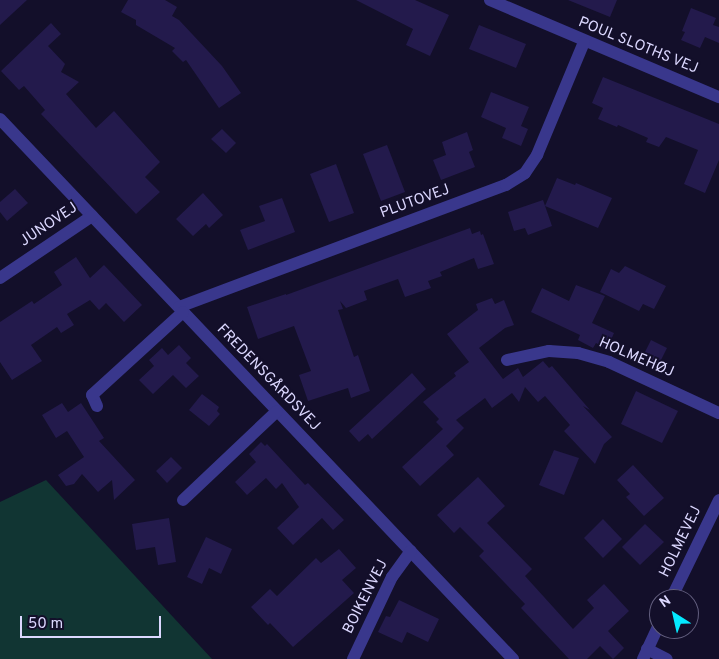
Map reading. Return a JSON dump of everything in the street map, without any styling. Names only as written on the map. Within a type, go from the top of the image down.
[{"type":"street","name":"POUL SLOTHS VEJ","points":[[490,0],[584,42],[719,97]]},
{"type":"street","name":"PLUTOVEJ","points":[[181,309],[506,185],[525,173],[537,156],[584,42]]},
{"type":"street","name":"FREDENSGÅRDSVEJ","points":[[0,119],[513,659]]},
{"type":"street","name":"JUNOVEJ","points":[[0,278],[92,216]]},
{"type":"street","points":[[96,406],[92,395],[181,309]]},
{"type":"street","name":"HOLMEHØJ","points":[[507,360],[549,351],[578,353],[609,362],[719,413]]},
{"type":"street","points":[[183,500],[277,410]]},
{"type":"street","name":"HOLMEVEJ","points":[[677,589],[719,500]]},
{"type":"street","name":"BOIKENVEJ","points":[[353,659],[392,577],[410,551]]},
{"type":"street","points":[[652,639],[645,654],[667,659]]},
{"type":"green space","points":[[46,480],[212,659],[0,659],[0,502]]},
{"type":"building","points":[[0,0],[27,0],[0,25]]},
{"type":"building","points":[[128,0],[165,0],[177,7],[172,16],[179,20],[222,66],[241,93],[219,108],[186,60],[183,62],[172,51],[175,48],[136,25],[136,20],[121,12]]},
{"type":"building","points":[[356,0],[415,0],[449,15],[430,56],[406,45],[413,29]]},
{"type":"building","points":[[568,0],[617,0],[610,17]]},
{"type":"building","points":[[691,8],[716,18],[713,25],[719,27],[719,43],[705,37],[700,48],[681,40],[685,32],[682,31]]},
{"type":"building","points":[[51,23],[61,34],[48,46],[65,64],[61,72],[79,82],[66,94],[96,128],[114,111],[160,162],[145,177],[160,192],[136,214],[41,114],[45,110],[24,86],[19,90],[1,71]]},
{"type":"building","points":[[479,25],[526,44],[516,68],[469,49]]},
{"type":"building","points":[[603,77],[719,124],[719,160],[705,193],[684,184],[698,150],[666,137],[659,147],[646,142],[648,138],[598,119],[603,108],[592,103]]},
{"type":"building","points":[[491,92],[529,107],[521,126],[528,129],[521,146],[502,138],[506,128],[481,117]]},
{"type":"building","points":[[222,129],[236,143],[226,153],[211,139]]},
{"type":"building","points":[[467,132],[473,150],[469,152],[475,167],[441,180],[433,160],[446,155],[442,142]]},
{"type":"building","points":[[387,145],[405,192],[381,201],[363,154]]},
{"type":"building","points":[[336,164],[354,213],[329,222],[310,174]]},
{"type":"building","points":[[557,178],[575,185],[576,183],[612,198],[598,228],[545,206]]},
{"type":"building","points":[[15,189],[28,203],[7,221],[0,212],[0,202]]},
{"type":"building","points":[[203,193],[223,215],[209,228],[206,224],[193,236],[176,219]]},
{"type":"building","points":[[282,198],[295,232],[248,250],[240,230],[265,221],[259,206]]},
{"type":"building","points":[[543,200],[552,226],[528,235],[525,228],[514,231],[508,212]]},
{"type":"building","points":[[470,228],[472,234],[480,231],[481,235],[483,234],[494,264],[478,269],[474,258],[440,272],[442,276],[428,281],[431,288],[405,297],[398,279],[364,291],[367,300],[346,308],[340,301],[343,309],[338,310],[354,357],[358,355],[370,391],[351,398],[348,388],[308,401],[299,375],[311,371],[294,326],[258,339],[247,307],[286,295]]},
{"type":"building","points":[[76,257],[90,278],[104,265],[142,305],[124,322],[106,303],[99,310],[90,300],[67,314],[74,325],[61,333],[57,327],[31,345],[42,361],[12,380],[0,362],[0,322],[32,301],[34,304],[62,285],[54,272]]},
{"type":"building","points":[[625,266],[666,286],[654,309],[643,304],[639,311],[600,292],[611,269],[619,273]]},
{"type":"building","points":[[576,285],[605,296],[592,323],[614,333],[607,349],[596,343],[593,348],[578,340],[580,335],[531,312],[542,288],[569,301]]},
{"type":"building","points":[[492,298],[495,304],[504,300],[514,325],[505,328],[479,348],[503,379],[518,368],[523,377],[543,361],[549,368],[552,366],[590,410],[583,406],[612,437],[604,444],[595,464],[564,431],[570,425],[545,396],[538,402],[525,387],[519,402],[512,393],[492,408],[485,398],[456,420],[464,428],[446,446],[454,455],[420,486],[402,467],[443,429],[436,422],[439,419],[423,402],[456,376],[454,373],[469,362],[447,334],[478,310],[476,304]]},
{"type":"building","points":[[651,340],[667,348],[659,364],[643,356]]},
{"type":"building","points":[[179,345],[191,358],[186,363],[199,376],[186,388],[173,375],[153,394],[139,380],[154,366],[149,360],[162,348],[168,355]]},
{"type":"building","points":[[412,373],[426,389],[372,439],[368,434],[359,442],[349,431]]},
{"type":"building","points":[[636,391],[678,411],[662,443],[621,424]]},
{"type":"building","points":[[202,394],[219,407],[217,411],[220,414],[209,426],[189,410]]},
{"type":"building","points":[[62,403],[68,412],[81,403],[104,438],[99,441],[135,480],[114,500],[112,480],[98,492],[82,474],[74,484],[66,486],[58,475],[84,457],[67,431],[56,438],[42,415]]},
{"type":"building","points":[[261,442],[265,446],[267,444],[305,485],[308,483],[344,520],[333,530],[322,518],[293,545],[277,528],[299,507],[282,483],[276,489],[266,478],[247,495],[235,482],[256,462],[249,454]]},
{"type":"building","points":[[554,450],[579,458],[564,495],[539,485]]},
{"type":"building","points":[[171,457],[182,468],[167,483],[156,471]]},
{"type":"building","points":[[633,465],[664,498],[644,516],[626,497],[630,494],[617,480]]},
{"type":"building","points":[[478,477],[505,506],[487,523],[532,569],[525,576],[573,629],[594,608],[587,600],[604,584],[629,611],[608,631],[624,648],[613,659],[600,646],[587,659],[569,659],[521,608],[525,604],[479,556],[484,551],[460,527],[454,533],[437,515]]},
{"type":"building","points":[[169,518],[176,562],[158,565],[155,547],[136,550],[132,524]]},
{"type":"building","points":[[603,519],[622,539],[603,558],[584,538]]},
{"type":"building","points":[[645,524],[664,542],[640,565],[622,547]]},
{"type":"building","points":[[206,537],[232,549],[221,574],[209,568],[202,584],[187,577]]},
{"type":"building","points":[[339,549],[356,568],[342,580],[354,593],[293,647],[270,623],[268,625],[251,607],[270,589],[277,596],[316,558],[321,563]]},
{"type":"building","points":[[399,600],[439,619],[428,642],[407,632],[402,643],[378,632],[386,616],[390,617]]}]
